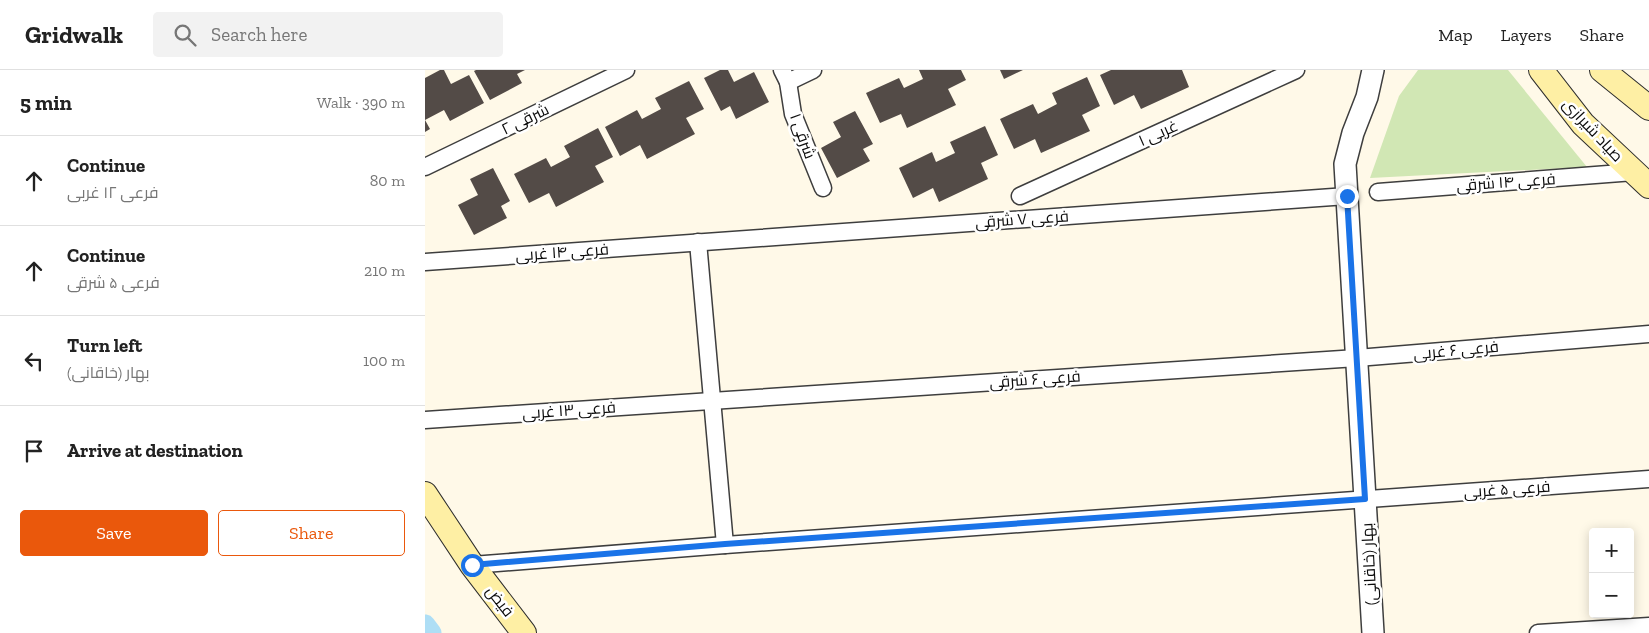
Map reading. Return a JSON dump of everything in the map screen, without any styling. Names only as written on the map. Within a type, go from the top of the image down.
[{"type":"main road","name":"صیاد شیرازی","points":[[1541,70],[1583,124],[1641,179]]},
{"type":"main road","points":[[1603,70],[1649,91]]},
{"type":"main road","points":[[1603,70],[1649,108]]},
{"type":"main road","name":"فیض","points":[[425,494],[472,565],[524,633]]},
{"type":"street","name":"۲ شرقی","points":[[425,167],[626,70]]},
{"type":"street","points":[[785,76],[813,70]]},
{"type":"street","name":"۱ غربی","points":[[1021,196],[1296,70]]},
{"type":"street","points":[[1536,70],[1556,89]]},
{"type":"street","name":"بهار (خاقانی)","points":[[1373,633],[1345,164],[1353,133],[1375,73]]},
{"type":"street","name":"۱ شرقی","points":[[785,76],[793,114],[823,188]]},
{"type":"street","name":"فرعی ۱۴ شرقی","points":[[1377,192],[1641,179]]},
{"type":"street","name":"فرعی ۷ شرقی","points":[[698,242],[1347,196]]},
{"type":"street","points":[[698,242],[725,544]]},
{"type":"street","name":"فرعی ۱۴ غربی","points":[[425,262],[698,242]]},
{"type":"street","name":"فرعی ۶ غربی","points":[[1357,358],[1649,334]]},
{"type":"street","name":"فرعی ۶ شرقی","points":[[713,400],[1357,358]]},
{"type":"street","name":"فرعی ۱۳ غربی","points":[[425,420],[713,400]]},
{"type":"street","name":"فرعی ۵ غربی","points":[[472,565],[725,544],[1649,479]]},
{"type":"street","points":[[1539,633],[1649,626]]},
{"type":"green space","points":[[1418,70],[1508,70],[1587,167],[1370,178],[1399,96]]},
{"type":"building","points":[[440,70],[444,70],[451,84],[469,75],[484,103],[450,121],[444,110],[425,120],[425,78]]},
{"type":"building","points":[[525,70],[517,74],[522,83],[490,100],[474,71]]},
{"type":"building","points":[[720,70],[728,70],[734,82],[754,72],[769,102],[736,119],[730,106],[721,111],[704,78]]},
{"type":"building","points":[[919,70],[961,70],[966,80],[948,89],[956,105],[907,128],[901,114],[880,123],[866,93],[899,78],[904,88],[923,79]]},
{"type":"building","points":[[1000,70],[1023,70],[1004,79]]},
{"type":"building","points":[[1111,70],[1182,70],[1189,87],[1141,109],[1134,95],[1114,105],[1100,75]]},
{"type":"building","points":[[1087,77],[1100,106],[1082,115],[1090,131],[1041,153],[1035,139],[1014,149],[1000,119],[1033,104],[1038,114],[1057,104],[1052,93]]},
{"type":"building","points":[[689,81],[704,109],[686,118],[695,134],[647,159],[640,145],[620,156],[605,127],[637,110],[642,119],[661,109],[655,98]]},
{"type":"building","points":[[855,111],[873,144],[863,149],[870,161],[837,178],[821,148],[841,137],[833,122]]},
{"type":"building","points":[[425,120],[430,129],[425,132]]},
{"type":"building","points":[[985,126],[998,155],[981,163],[988,179],[939,202],[933,188],[913,198],[899,168],[932,152],[936,162],[955,153],[950,142]]},
{"type":"building","points":[[598,128],[613,157],[595,166],[604,182],[556,207],[549,193],[529,203],[514,174],[546,158],[551,167],[570,157],[564,146]]},
{"type":"building","points":[[493,168],[510,201],[501,206],[507,218],[474,235],[458,205],[478,195],[470,179]]},
{"type":"waterway","points":[[425,625],[431,633]]},
{"type":"route","points":[[472,565],[725,544],[1365,499],[1347,196]]}]
